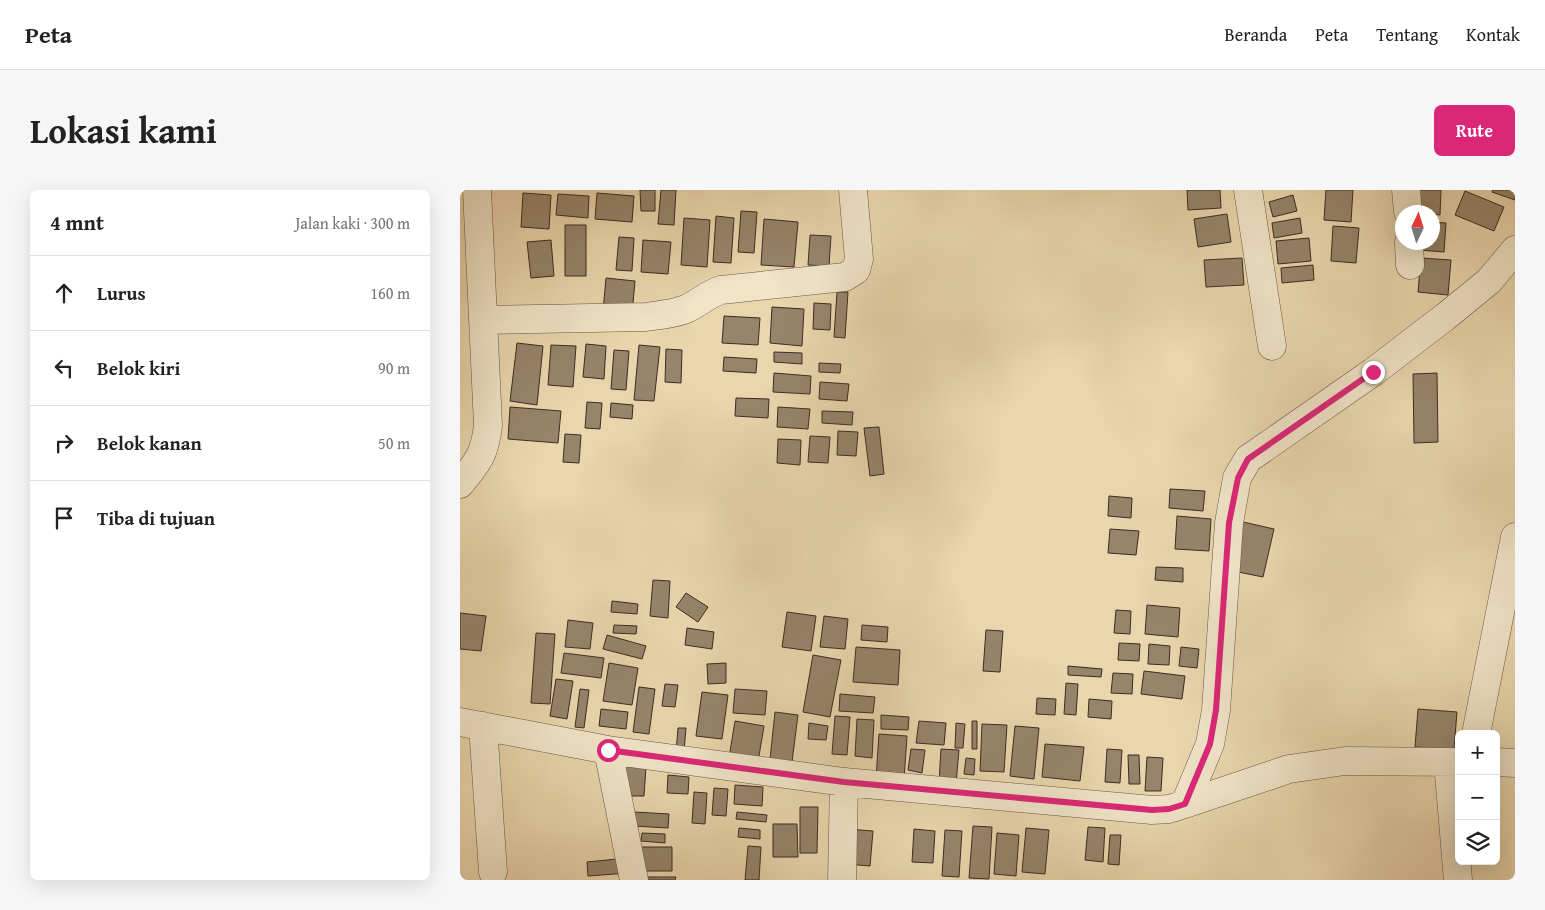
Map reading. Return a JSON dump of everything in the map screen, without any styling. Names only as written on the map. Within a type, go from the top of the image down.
[{"type":"street","points":[[460,484],[476,464],[486,442],[488,425],[484,320],[471,292],[477,190]]},
{"type":"street","points":[[484,320],[661,315],[685,309],[713,292],[721,290],[845,277],[856,270],[859,259],[853,190]]},
{"type":"street","points":[[1248,190],[1272,346]]},
{"type":"street","points":[[1406,190],[1407,205]]},
{"type":"street","points":[[1185,804],[1210,744],[1216,710],[1229,523],[1238,478],[1248,459],[1373,372],[1453,311],[1489,282],[1515,250]]},
{"type":"street","points":[[1477,730],[1515,537]]},
{"type":"street","points":[[493,872],[471,724],[608,750],[844,782],[1152,810],[1169,809],[1289,769],[1345,761],[1453,762],[1458,880]]},
{"type":"street","points":[[608,750],[634,880]]},
{"type":"street","points":[[1500,762],[1515,762]]},
{"type":"street","points":[[842,880],[844,782]]},
{"type":"building","points":[[640,190],[655,190],[655,211],[641,211]]},
{"type":"building","points":[[661,190],[676,190],[674,225],[658,224]]},
{"type":"building","points":[[1187,190],[1220,190],[1221,208],[1188,210]]},
{"type":"building","points":[[1326,190],[1353,190],[1351,222],[1324,220]]},
{"type":"building","points":[[1413,190],[1441,190],[1440,215],[1440,205],[1412,205]]},
{"type":"building","points":[[1493,190],[1515,190],[1515,200],[1492,192]]},
{"type":"building","points":[[1465,191],[1504,207],[1494,231],[1455,215]]},
{"type":"building","points":[[523,193],[551,195],[549,229],[521,227]]},
{"type":"building","points":[[597,193],[634,196],[632,222],[595,219]]},
{"type":"building","points":[[558,194],[589,196],[588,218],[556,215]]},
{"type":"building","points":[[1293,195],[1297,211],[1273,217],[1269,202]]},
{"type":"building","points":[[741,211],[757,212],[754,253],[738,252]]},
{"type":"building","points":[[1227,214],[1231,242],[1198,247],[1194,219]]},
{"type":"building","points":[[716,216],[734,218],[731,263],[713,262]]},
{"type":"building","points":[[684,218],[710,220],[707,267],[681,265]]},
{"type":"building","points":[[1300,218],[1302,233],[1274,238],[1272,223]]},
{"type":"building","points":[[764,219],[798,222],[794,267],[761,265]]},
{"type":"building","points":[[1440,223],[1446,223],[1444,252],[1419,250],[1440,250]]},
{"type":"building","points":[[565,225],[586,225],[586,276],[565,276]]},
{"type":"building","points":[[1333,226],[1359,228],[1356,263],[1331,261]]},
{"type":"building","points":[[810,235],[831,236],[829,266],[808,265]]},
{"type":"building","points":[[619,237],[634,238],[632,271],[616,270]]},
{"type":"building","points":[[1309,238],[1311,261],[1278,264],[1276,241]]},
{"type":"building","points":[[551,240],[554,276],[531,278],[527,242]]},
{"type":"building","points":[[643,240],[671,242],[668,274],[641,272]]},
{"type":"building","points":[[1242,258],[1244,285],[1206,287],[1204,260]]},
{"type":"building","points":[[1421,258],[1451,260],[1448,295],[1418,292]]},
{"type":"building","points":[[1313,265],[1314,280],[1282,283],[1281,268]]},
{"type":"building","points":[[606,278],[635,281],[632,314],[603,311]]},
{"type":"building","points":[[837,292],[848,292],[845,338],[834,337]]},
{"type":"building","points":[[814,303],[831,304],[830,330],[813,329]]},
{"type":"building","points":[[772,307],[804,309],[802,346],[770,343]]},
{"type":"building","points":[[724,316],[760,318],[758,345],[722,343]]},
{"type":"building","points":[[517,343],[543,346],[537,405],[510,401]]},
{"type":"building","points":[[586,344],[606,346],[604,379],[583,377]]},
{"type":"building","points":[[551,345],[576,346],[573,387],[548,385]]},
{"type":"building","points":[[639,345],[660,347],[654,401],[634,400]]},
{"type":"building","points":[[666,349],[682,350],[681,383],[665,382]]},
{"type":"building","points":[[614,350],[629,351],[626,390],[611,389]]},
{"type":"building","points":[[774,352],[802,353],[802,364],[774,362]]},
{"type":"building","points":[[724,357],[757,359],[756,373],[723,371]]},
{"type":"building","points":[[819,363],[841,364],[840,373],[819,372]]},
{"type":"building","points":[[774,373],[811,376],[810,394],[773,392]]},
{"type":"building","points":[[1437,373],[1438,442],[1414,443],[1413,374]]},
{"type":"building","points":[[820,382],[849,384],[847,401],[819,399]]},
{"type":"building","points":[[736,398],[769,399],[768,418],[735,416]]},
{"type":"building","points":[[587,402],[602,403],[600,429],[585,428]]},
{"type":"building","points":[[611,403],[633,405],[632,419],[610,417]]},
{"type":"building","points":[[510,407],[561,411],[558,443],[508,439]]},
{"type":"building","points":[[778,407],[810,409],[808,429],[777,427]]},
{"type":"building","points":[[822,411],[853,412],[852,425],[822,423]]},
{"type":"building","points":[[879,427],[884,474],[870,476],[864,428]]},
{"type":"building","points":[[838,431],[858,432],[856,456],[837,455]]},
{"type":"building","points":[[565,434],[581,435],[579,463],[563,462]]},
{"type":"building","points":[[810,436],[830,437],[828,463],[808,462]]},
{"type":"building","points":[[778,439],[801,440],[800,465],[777,463]]},
{"type":"building","points":[[1170,489],[1205,491],[1203,511],[1169,508]]},
{"type":"building","points":[[1109,496],[1132,498],[1131,518],[1108,516]]},
{"type":"building","points":[[1177,516],[1211,519],[1209,551],[1175,549]]},
{"type":"building","points":[[1239,521],[1274,529],[1263,577],[1228,570]]},
{"type":"building","points":[[1110,529],[1139,531],[1136,555],[1108,553]]},
{"type":"building","points":[[1156,567],[1183,568],[1183,582],[1155,580]]},
{"type":"building","points":[[653,580],[670,581],[668,618],[650,616]]},
{"type":"building","points":[[686,593],[708,607],[698,622],[676,607]]},
{"type":"building","points":[[612,601],[638,604],[637,614],[611,612]]},
{"type":"building","points":[[1147,605],[1180,608],[1178,637],[1145,634]]},
{"type":"building","points":[[1116,610],[1131,611],[1130,634],[1114,633]]},
{"type":"building","points":[[787,612],[816,616],[811,651],[782,647]]},
{"type":"building","points":[[460,613],[486,616],[481,651],[460,649]]},
{"type":"building","points":[[824,616],[848,619],[845,649],[820,647]]},
{"type":"building","points":[[568,620],[593,623],[590,649],[565,647]]},
{"type":"building","points":[[614,625],[637,626],[636,634],[613,633]]},
{"type":"building","points":[[862,625],[888,627],[887,642],[861,640]]},
{"type":"building","points":[[687,628],[714,632],[712,649],[685,645]]},
{"type":"building","points":[[986,630],[1003,631],[1000,672],[983,671]]},
{"type":"building","points":[[536,633],[555,634],[550,704],[531,703]]},
{"type":"building","points":[[607,635],[646,646],[642,659],[603,649]]},
{"type":"building","points":[[1119,643],[1140,644],[1139,661],[1118,660]]},
{"type":"building","points":[[1149,644],[1170,646],[1169,665],[1148,664]]},
{"type":"building","points":[[856,647],[900,650],[898,685],[853,682]]},
{"type":"building","points":[[1181,647],[1199,649],[1197,668],[1179,666]]},
{"type":"building","points":[[564,653],[604,658],[601,678],[561,673]]},
{"type":"building","points":[[813,655],[841,660],[830,717],[803,712]]},
{"type":"building","points":[[609,663],[638,668],[632,705],[603,701]]},
{"type":"building","points":[[726,663],[726,683],[708,684],[707,664]]},
{"type":"building","points":[[1068,666],[1102,669],[1101,677],[1068,675]]},
{"type":"building","points":[[1144,671],[1185,676],[1182,699],[1141,694]]},
{"type":"building","points":[[1113,673],[1133,674],[1132,694],[1111,693]]},
{"type":"building","points":[[556,679],[573,681],[567,719],[550,716]]},
{"type":"building","points":[[1066,683],[1078,684],[1076,715],[1064,714]]},
{"type":"building","points":[[665,684],[678,685],[675,707],[662,706]]},
{"type":"building","points":[[639,687],[655,689],[649,734],[633,732]]},
{"type":"building","points":[[580,689],[589,690],[584,728],[575,727]]},
{"type":"building","points":[[735,689],[767,691],[765,715],[733,713]]},
{"type":"building","points":[[702,692],[728,695],[722,739],[696,736]]},
{"type":"building","points":[[840,694],[875,697],[873,713],[839,711]]},
{"type":"building","points":[[1037,698],[1056,699],[1055,715],[1036,714]]},
{"type":"building","points":[[1089,699],[1112,701],[1111,719],[1088,717]]},
{"type":"building","points":[[601,709],[628,712],[626,729],[599,726]]},
{"type":"building","points":[[1418,709],[1457,712],[1454,749],[1415,747]]},
{"type":"building","points":[[775,712],[798,715],[792,762],[770,759]]},
{"type":"building","points":[[881,715],[909,717],[908,730],[881,729]]},
{"type":"building","points":[[835,716],[850,717],[847,755],[832,754]]},
{"type":"building","points":[[857,719],[874,720],[872,758],[855,756]]},
{"type":"building","points":[[735,721],[764,726],[757,768],[728,764]]},
{"type":"building","points":[[919,721],[946,723],[944,745],[916,743]]},
{"type":"building","points":[[972,721],[977,721],[977,749],[972,749]]},
{"type":"building","points":[[809,723],[828,726],[826,740],[808,739]]},
{"type":"building","points":[[956,723],[965,724],[963,748],[955,748]]},
{"type":"building","points":[[982,724],[1007,725],[1004,772],[980,771]]},
{"type":"building","points":[[1015,726],[1039,728],[1034,779],[1010,776]]},
{"type":"building","points":[[678,728],[686,728],[684,752],[676,752]]},
{"type":"building","points":[[879,734],[907,736],[904,780],[876,778]]},
{"type":"building","points":[[1045,744],[1084,747],[1080,781],[1042,777]]},
{"type":"building","points":[[911,749],[925,750],[922,773],[908,770]]},
{"type":"building","points":[[941,749],[959,750],[956,784],[939,782]]},
{"type":"building","points":[[1107,749],[1122,750],[1120,783],[1105,782]]},
{"type":"building","points":[[1128,755],[1139,755],[1140,784],[1129,784]]},
{"type":"building","points":[[1147,757],[1163,758],[1161,791],[1145,791]]},
{"type":"building","points":[[966,758],[975,759],[974,775],[964,774]]},
{"type":"building","points":[[621,766],[646,767],[644,796],[619,796]]},
{"type":"building","points":[[668,775],[689,777],[688,794],[667,793]]},
{"type":"building","points":[[735,785],[763,787],[762,806],[734,804]]},
{"type":"building","points":[[714,788],[728,789],[726,816],[712,815]]},
{"type":"building","points":[[694,792],[707,793],[705,824],[692,823]]},
{"type":"building","points":[[800,807],[818,807],[817,853],[800,853]]},
{"type":"building","points":[[634,812],[669,814],[668,828],[633,826]]},
{"type":"building","points":[[737,812],[767,815],[766,822],[736,819]]},
{"type":"building","points":[[773,824],[797,824],[798,857],[773,857]]},
{"type":"building","points":[[973,826],[992,827],[989,879],[969,878]]},
{"type":"building","points":[[1088,827],[1105,828],[1103,862],[1085,860]]},
{"type":"building","points":[[739,828],[760,830],[760,839],[738,837]]},
{"type":"building","points":[[1026,828],[1049,830],[1045,874],[1022,872]]},
{"type":"building","points":[[848,829],[873,831],[870,866],[846,864]]},
{"type":"building","points":[[914,829],[935,831],[933,863],[912,862]]},
{"type":"building","points":[[945,830],[962,831],[959,877],[942,876]]},
{"type":"building","points":[[642,833],[665,834],[665,843],[641,841]]},
{"type":"building","points":[[997,833],[1019,835],[1016,876],[994,874]]},
{"type":"building","points":[[1110,835],[1121,835],[1119,865],[1108,864]]},
{"type":"building","points":[[748,846],[761,847],[759,880],[745,880]]},
{"type":"building","points":[[638,847],[672,847],[672,871],[638,871]]},
{"type":"building","points":[[627,858],[629,873],[588,876],[587,862]]},
{"type":"building","points":[[642,877],[676,877],[675,880],[642,880]]},
{"type":"route","points":[[608,750],[844,782],[1152,810],[1169,809],[1185,804],[1210,744],[1216,710],[1229,523],[1238,478],[1248,459],[1373,372]]}]
